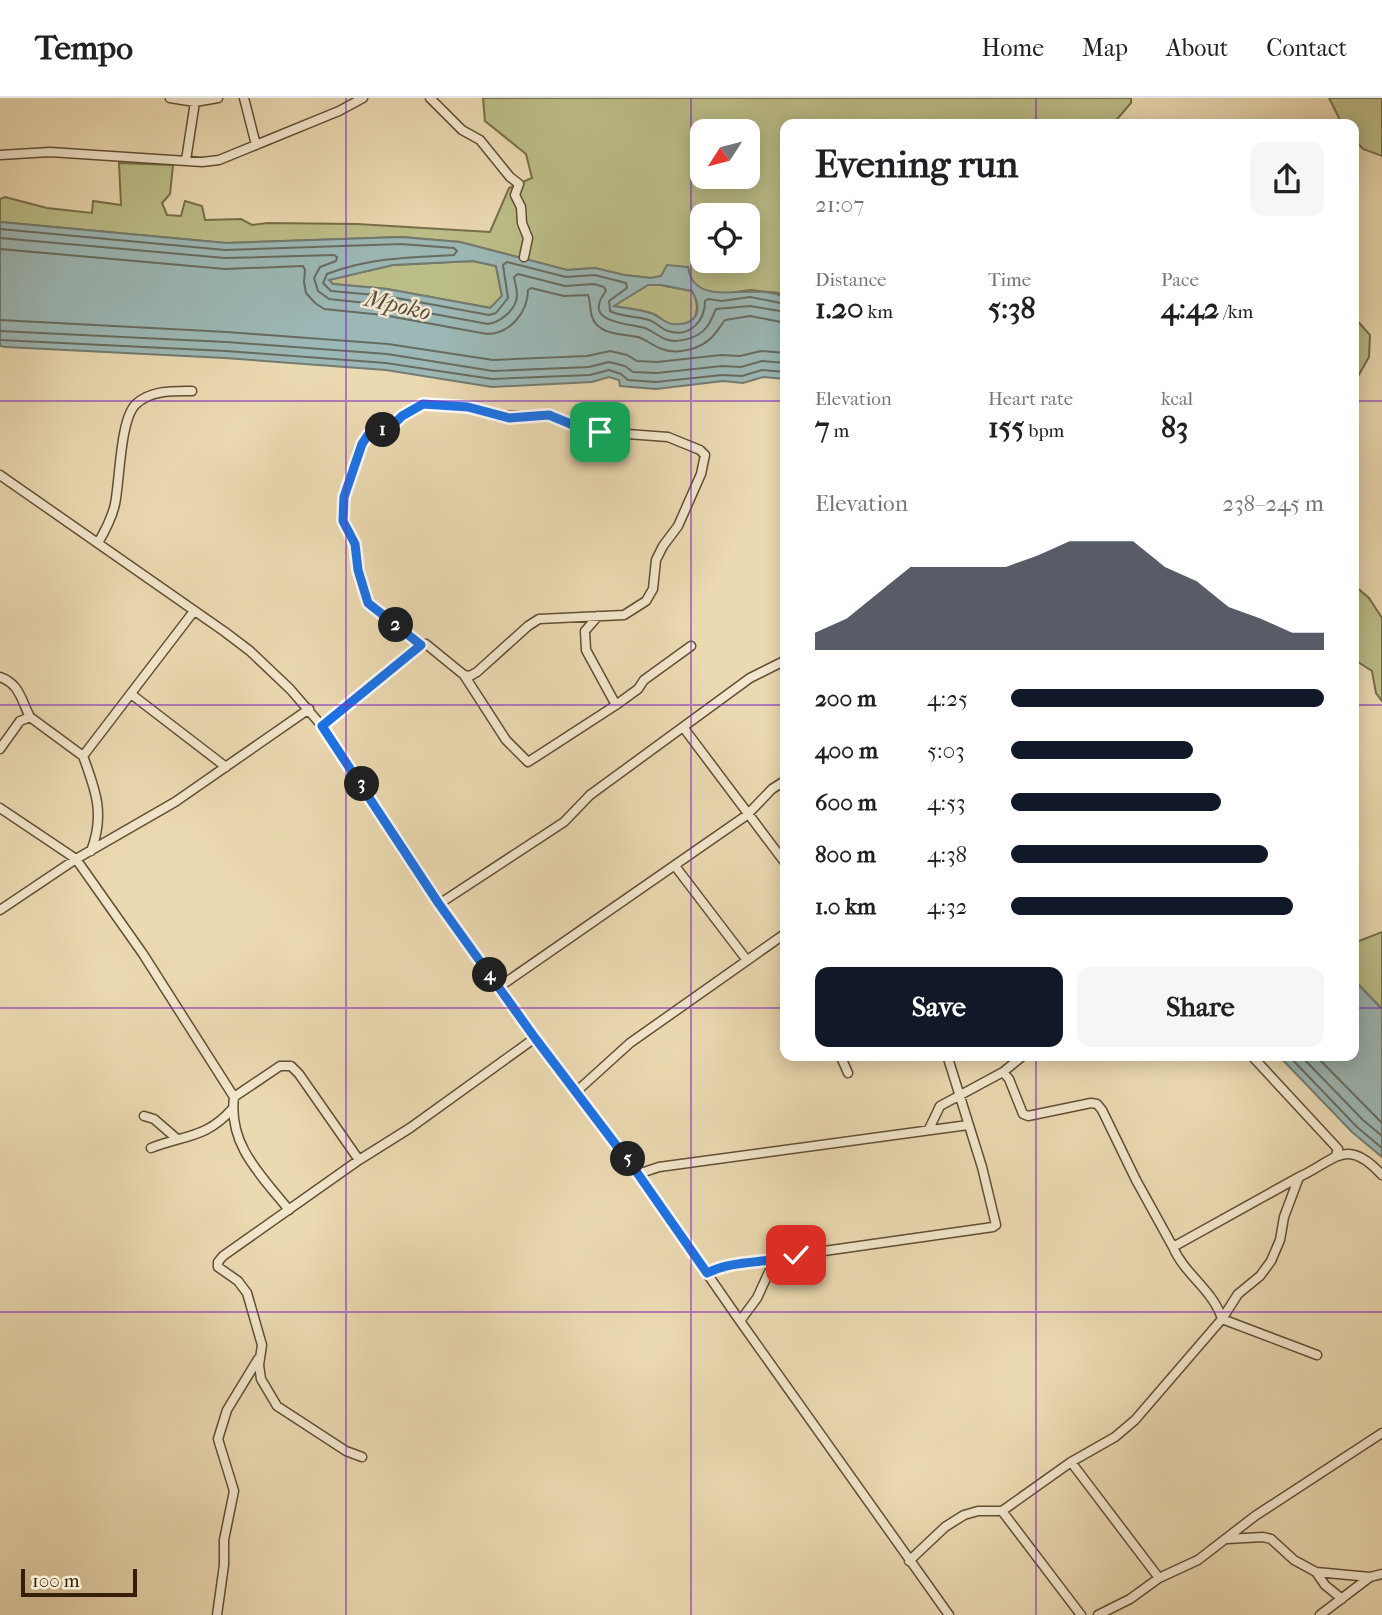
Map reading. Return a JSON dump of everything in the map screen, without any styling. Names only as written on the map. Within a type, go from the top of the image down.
[{"type":"street","points":[[170,98],[195,102],[218,98]]},
{"type":"street","points":[[238,98],[244,98],[256,145]]},
{"type":"street","points":[[0,155],[50,152],[202,162],[219,160],[339,111],[363,98]]},
{"type":"street","points":[[430,98],[461,130],[480,140],[519,184],[515,195],[522,207],[522,223],[528,238],[524,257]]},
{"type":"street","points":[[186,160],[195,102]]},
{"type":"street","points":[[98,543],[115,507],[123,432],[134,405],[144,398],[167,391],[192,391]]},
{"type":"street","points":[[421,645],[368,603],[358,570],[355,544],[343,521],[341,512],[344,497],[362,444],[368,435],[393,425],[402,416],[423,404],[468,407],[509,418],[549,415],[578,427],[600,432],[668,437],[705,454],[701,474],[678,526],[656,560],[653,589],[646,601],[624,615],[538,619],[477,672],[470,676],[464,675]]},
{"type":"street","points":[[0,475],[250,651],[309,709],[439,904],[535,1038],[638,1174],[949,1615]]},
{"type":"street","points":[[83,756],[194,611]]},
{"type":"street","points":[[598,616],[584,631],[586,650],[616,705]]},
{"type":"street","points":[[322,726],[421,645],[426,644],[464,675],[506,740],[528,762],[616,705],[638,689],[644,680],[691,646]]},
{"type":"street","points":[[439,904],[564,822],[590,795],[750,678],[780,664]]},
{"type":"street","points":[[0,677],[20,692],[30,716],[83,756],[98,802],[98,832],[90,852]]},
{"type":"street","points":[[131,694],[226,767]]},
{"type":"street","points":[[0,910],[76,859],[176,802],[309,709]]},
{"type":"street","points":[[0,749],[20,721],[30,716]]},
{"type":"street","points":[[683,727],[780,856]]},
{"type":"street","points":[[499,987],[747,815],[780,784]]},
{"type":"street","points":[[0,808],[76,859],[146,958],[234,1097],[232,1109],[240,1146],[289,1210]]},
{"type":"street","points":[[675,866],[746,959]]},
{"type":"street","points":[[577,1091],[630,1043],[780,937]]},
{"type":"street","points":[[362,1457],[346,1451],[277,1406],[261,1379],[259,1365],[262,1351],[247,1293],[238,1281],[218,1267],[218,1262],[535,1038]]},
{"type":"street","points":[[843,1061],[848,1073]]},
{"type":"street","points":[[707,1273],[730,1265],[993,1227],[997,1221],[949,1061]]},
{"type":"street","points":[[929,1129],[940,1106],[1003,1072],[1017,1061]]},
{"type":"street","points":[[1257,1061],[1338,1149],[1336,1155]]},
{"type":"street","points":[[234,1097],[280,1066],[292,1066],[359,1160]]},
{"type":"street","points":[[1003,1072],[1009,1079],[1023,1114],[1028,1116],[1097,1104],[1173,1247],[1188,1271],[1219,1308],[1222,1318]]},
{"type":"street","points":[[151,1148],[176,1138],[198,1135],[222,1121],[232,1109]]},
{"type":"street","points":[[144,1116],[153,1119],[176,1138]]},
{"type":"street","points":[[638,1174],[659,1167],[968,1125]]},
{"type":"street","points":[[1173,1247],[1314,1170],[1336,1155],[1350,1153],[1370,1163],[1382,1175]]},
{"type":"street","points":[[909,1561],[945,1527],[964,1515],[978,1511],[1002,1511],[1071,1462],[1115,1437],[1135,1420],[1222,1318],[1238,1294],[1260,1276],[1271,1261],[1299,1177]]},
{"type":"street","points":[[740,1321],[779,1260]]},
{"type":"street","points":[[1222,1318],[1317,1355]]},
{"type":"street","points":[[217,1615],[224,1565],[225,1529],[234,1492],[218,1439],[227,1410],[262,1351]]},
{"type":"street","points":[[1098,1615],[1130,1599],[1159,1578],[1198,1560],[1246,1523],[1382,1433]]},
{"type":"street","points":[[1071,1462],[1159,1578]]},
{"type":"street","points":[[1002,1511],[1081,1615]]},
{"type":"street","points":[[1227,1539],[1271,1539],[1294,1560],[1317,1572],[1370,1577],[1382,1574]]},
{"type":"street","points":[[1317,1572],[1325,1585],[1342,1599]]},
{"type":"street","points":[[1320,1615],[1370,1577]]},
{"type":"green space","points":[[483,98],[1131,98],[1131,103],[1117,119],[780,119],[780,294],[750,290],[722,294],[703,290],[692,282],[661,276],[651,278],[624,275],[595,268],[567,270],[460,242],[401,237],[226,243],[0,222],[0,199],[5,197],[47,208],[92,213],[93,201],[121,205],[119,163],[173,165],[170,194],[162,203],[167,215],[181,216],[185,201],[202,206],[205,220],[241,219],[252,225],[357,224],[490,232],[509,188],[532,178],[526,154],[485,121]]},
{"type":"green space","points":[[1329,98],[1382,98],[1382,156],[1363,149],[1359,144],[1359,119],[1340,119]]},
{"type":"green space","points":[[473,261],[496,266],[502,296],[491,308],[387,289],[333,284],[328,280],[393,265]]},
{"type":"green space","points":[[648,285],[692,291],[697,306],[694,318],[685,325],[678,325],[668,323],[646,311],[613,306]]},
{"type":"green space","points":[[1359,323],[1370,335],[1369,357],[1359,374]]},
{"type":"green space","points":[[1359,589],[1369,598],[1382,618],[1382,701],[1376,693],[1372,671],[1359,663]]},
{"type":"green space","points":[[1382,932],[1382,1009],[1359,985],[1359,941]]},
{"type":"water","name":"Mpoko","points":[[0,222],[226,243],[401,237],[460,242],[567,270],[595,268],[651,278],[661,276],[667,265],[688,267],[694,282],[712,292],[762,292],[780,296],[780,378],[763,377],[743,383],[723,381],[656,389],[620,386],[619,380],[609,377],[592,382],[492,387],[386,370],[225,358],[0,346]],"holes":[[[473,261],[496,266],[502,296],[490,308],[387,289],[333,284],[329,280],[393,265]],[[648,285],[692,291],[697,304],[693,319],[673,324],[648,312],[614,306]]]},
{"type":"water","points":[[1359,985],[1382,1009],[1382,1157],[1352,1132],[1284,1061],[1359,1061]]},
{"type":"route","points":[[600,432],[578,427],[549,415],[509,418],[468,407],[423,404],[402,416],[393,425],[368,435],[362,444],[344,497],[341,512],[343,521],[355,544],[358,570],[368,603],[421,645],[322,726],[439,904],[535,1038],[638,1174],[707,1273],[718,1267],[779,1260],[796,1255]]}]
